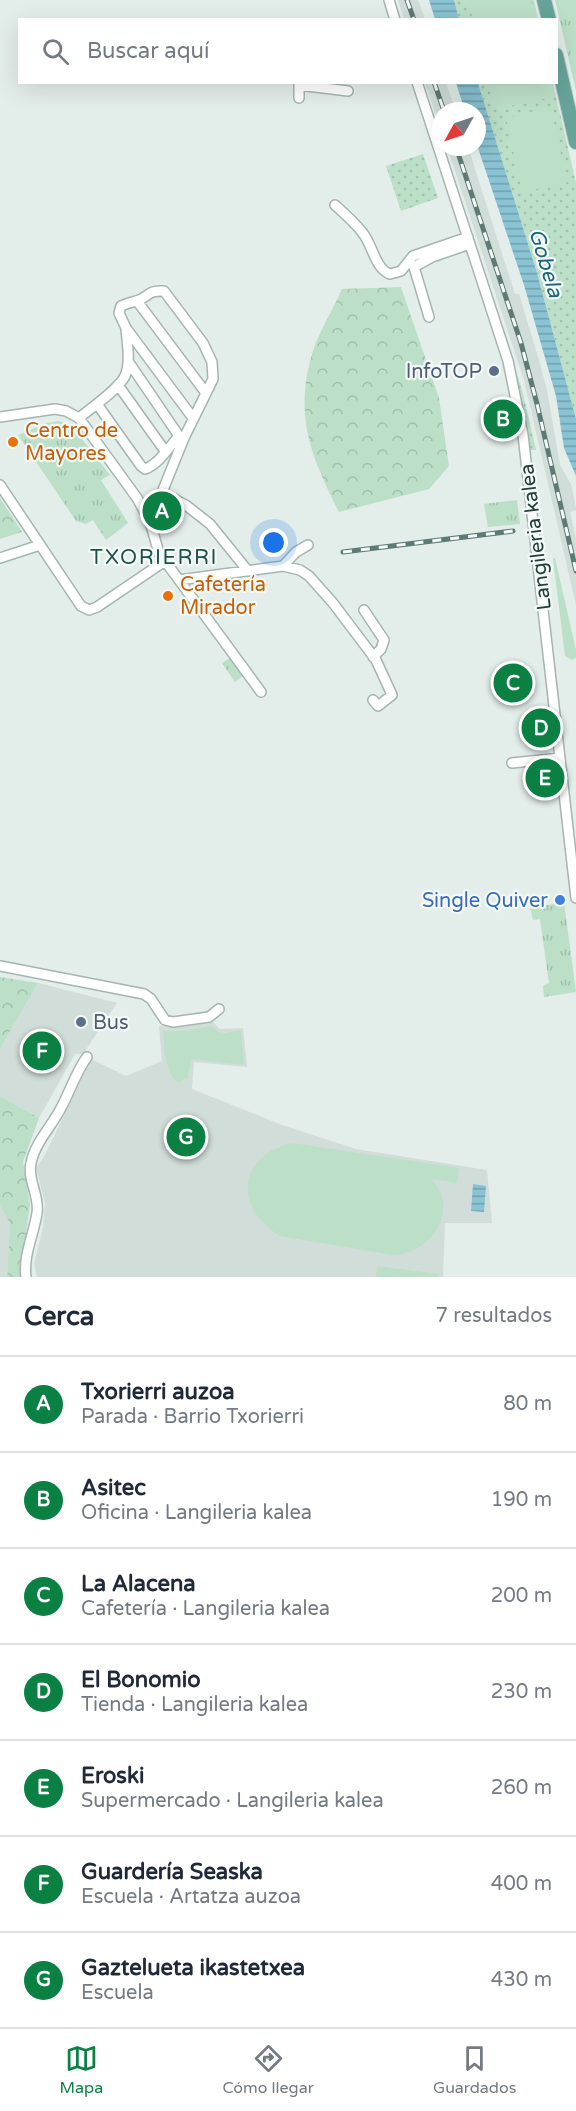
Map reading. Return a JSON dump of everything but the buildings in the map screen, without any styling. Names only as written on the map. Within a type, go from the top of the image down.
[{"type":"main road","points":[[544,0],[548,18]]},
{"type":"main road","points":[[558,64],[576,142]]},
{"type":"street","points":[[389,0],[394,18]]},
{"type":"street","name":"Langileria kalea","points":[[418,84],[508,361],[523,435],[576,898]]},
{"type":"street","points":[[299,98],[300,85],[348,91]]},
{"type":"street","points":[[335,206],[362,232],[372,246],[378,266],[390,274],[401,270],[413,256],[469,240]]},
{"type":"street","points":[[429,317],[414,267],[469,240]]},
{"type":"street","points":[[150,522],[163,493],[182,437],[193,418],[213,379],[212,362],[203,343],[164,291],[153,290],[137,301],[121,306],[119,312],[126,328],[193,418]]},
{"type":"street","points":[[137,301],[206,393]]},
{"type":"street","points":[[79,418],[97,404],[124,376],[128,361],[126,328]]},
{"type":"street","points":[[128,361],[182,437]]},
{"type":"street","points":[[118,384],[165,451]]},
{"type":"street","points":[[97,404],[145,469],[150,468],[182,437]]},
{"type":"street","points":[[0,417],[55,409],[66,411],[79,418],[137,498],[150,522],[159,553],[261,692]]},
{"type":"street","points":[[0,486],[81,606],[89,610],[97,608],[165,561]]},
{"type":"street","points":[[163,493],[187,506],[210,524],[248,571]]},
{"type":"street","points":[[0,558],[40,545]]},
{"type":"street","points":[[283,566],[296,552],[308,545]]},
{"type":"street","points":[[179,580],[283,566],[300,570],[309,576],[333,603],[373,657],[392,695],[378,706],[373,700]]},
{"type":"street","points":[[364,610],[384,640],[381,649],[373,657]]},
{"type":"street","points":[[512,763],[560,758]]},
{"type":"street","points":[[0,966],[144,994],[151,999],[165,1020],[172,1023],[209,1017],[219,1009]]},
{"type":"street","points":[[26,1277],[28,1249],[38,1209],[31,1177],[31,1162],[37,1146],[62,1108],[80,1066],[87,1057]]},
{"type":"shaded area","points":[[398,0],[418,0],[425,18],[404,18]]},
{"type":"shaded area","points":[[425,84],[446,84],[453,102],[432,104]]},
{"type":"shaded area","points":[[450,156],[471,156],[515,294],[519,294],[539,360],[547,390],[560,465],[571,484],[576,508],[570,512],[576,539],[576,605],[524,380]]},
{"type":"shaded area","points":[[38,983],[117,1003],[83,1054],[75,1054],[39,1118],[0,1096],[0,1049]]},
{"type":"shaded area","points":[[212,1021],[220,1029],[243,1028],[247,1067],[194,1062],[192,1089],[282,1125],[356,1149],[487,1170],[492,1223],[445,1223],[443,1277],[37,1277],[34,1264],[43,1227],[45,1203],[36,1168],[45,1155],[91,1059],[126,1076],[162,1061],[159,1026],[183,1027]]},
{"type":"shaded area","points":[[0,1206],[10,1223],[7,1277],[0,1277]]},
{"type":"green space","points":[[454,0],[534,0],[538,18],[459,18]]},
{"type":"green space","points":[[468,0],[531,0],[536,18],[473,18]]},
{"type":"green space","points":[[555,0],[576,0],[576,91]]},
{"type":"green space","points":[[478,84],[553,84],[576,183],[576,419],[537,273],[486,109],[486,102],[484,102]]},
{"type":"green space","points":[[488,84],[550,84],[554,97],[494,109]]},
{"type":"green space","points":[[551,107],[567,183],[522,192],[506,118]]},
{"type":"green space","points":[[423,154],[438,198],[401,211],[386,166]]},
{"type":"green space","points":[[401,287],[439,398],[449,466],[429,489],[339,512],[321,475],[309,439],[305,403],[310,361],[320,333],[342,289]]},
{"type":"green space","points":[[512,358],[522,390],[536,450],[529,450]]},
{"type":"green space","points":[[59,421],[71,425],[110,475],[101,480],[128,523],[106,540],[93,520],[86,524],[76,521],[18,435],[47,423]]},
{"type":"green space","points":[[0,498],[22,532],[0,539]]},
{"type":"green space","points":[[517,500],[520,524],[488,527],[484,504]]},
{"type":"green space","points":[[553,558],[555,558],[576,650],[576,658],[572,660],[565,656]]},
{"type":"green space","points":[[231,657],[244,675],[235,682],[222,663]]},
{"type":"green space","points":[[564,903],[576,992],[544,997],[543,986],[549,983],[540,919],[533,920],[530,907]]},
{"type":"green space","points":[[0,977],[38,983],[0,1049]]},
{"type":"green space","points":[[211,1026],[221,1034],[241,1030],[244,1065],[191,1059],[188,1077],[178,1083],[170,1072],[163,1031],[187,1031]]},
{"type":"green space","points":[[0,1096],[39,1118],[23,1162],[30,1204],[20,1264],[21,1277],[7,1277],[10,1223],[0,1206]]},
{"type":"green space","points":[[292,1143],[459,1168],[457,1183],[432,1179],[440,1191],[443,1203],[439,1225],[425,1243],[404,1254],[392,1255],[280,1236],[254,1211],[249,1197],[248,1184],[252,1170],[261,1159],[274,1149]]},
{"type":"green space","points":[[377,1266],[438,1274],[438,1277],[376,1277]]},
{"type":"water","points":[[429,0],[454,0],[459,18],[435,18]]},
{"type":"water","points":[[456,84],[478,84],[484,102],[462,102]]},
{"type":"water","points":[[486,109],[537,273],[576,419],[576,476],[564,448],[556,396],[524,285],[481,156],[486,156]]},
{"type":"water","points":[[473,1184],[486,1186],[484,1212],[471,1211]]},
{"type":"railway","points":[[407,0],[413,18]]},
{"type":"railway","points":[[435,84],[441,102]]},
{"type":"railway","points":[[459,156],[521,343],[576,571]]},
{"type":"railway","points":[[343,552],[513,531]]},
{"type":"place","name":"InfoTOP","points":[[494,371]]},
{"type":"place","name":"Asitec","points":[[503,419]]},
{"type":"place","name":"Centro de Mayores","points":[[13,442]]},
{"type":"place","name":"Txorierri auzoa","points":[[162,511]]},
{"type":"place","name":"Cafetería Mirador","points":[[168,596]]},
{"type":"place","name":"La Alacena","points":[[513,683]]},
{"type":"place","name":"El Bonomio","points":[[541,728]]},
{"type":"place","name":"Eroski","points":[[545,778]]},
{"type":"place","name":"Single Quiver","points":[[560,900]]},
{"type":"place","name":"Bus","points":[[81,1022]]},
{"type":"place","name":"Guardería Seaska","points":[[42,1051]]},
{"type":"place","name":"Gaztelueta ikastetxea","points":[[186,1137]]},
{"type":"district","name":"TXORIERRI","points":[[154,557]]},
{"type":"water label","name":"Gobela","points":[[546,263]]}]
